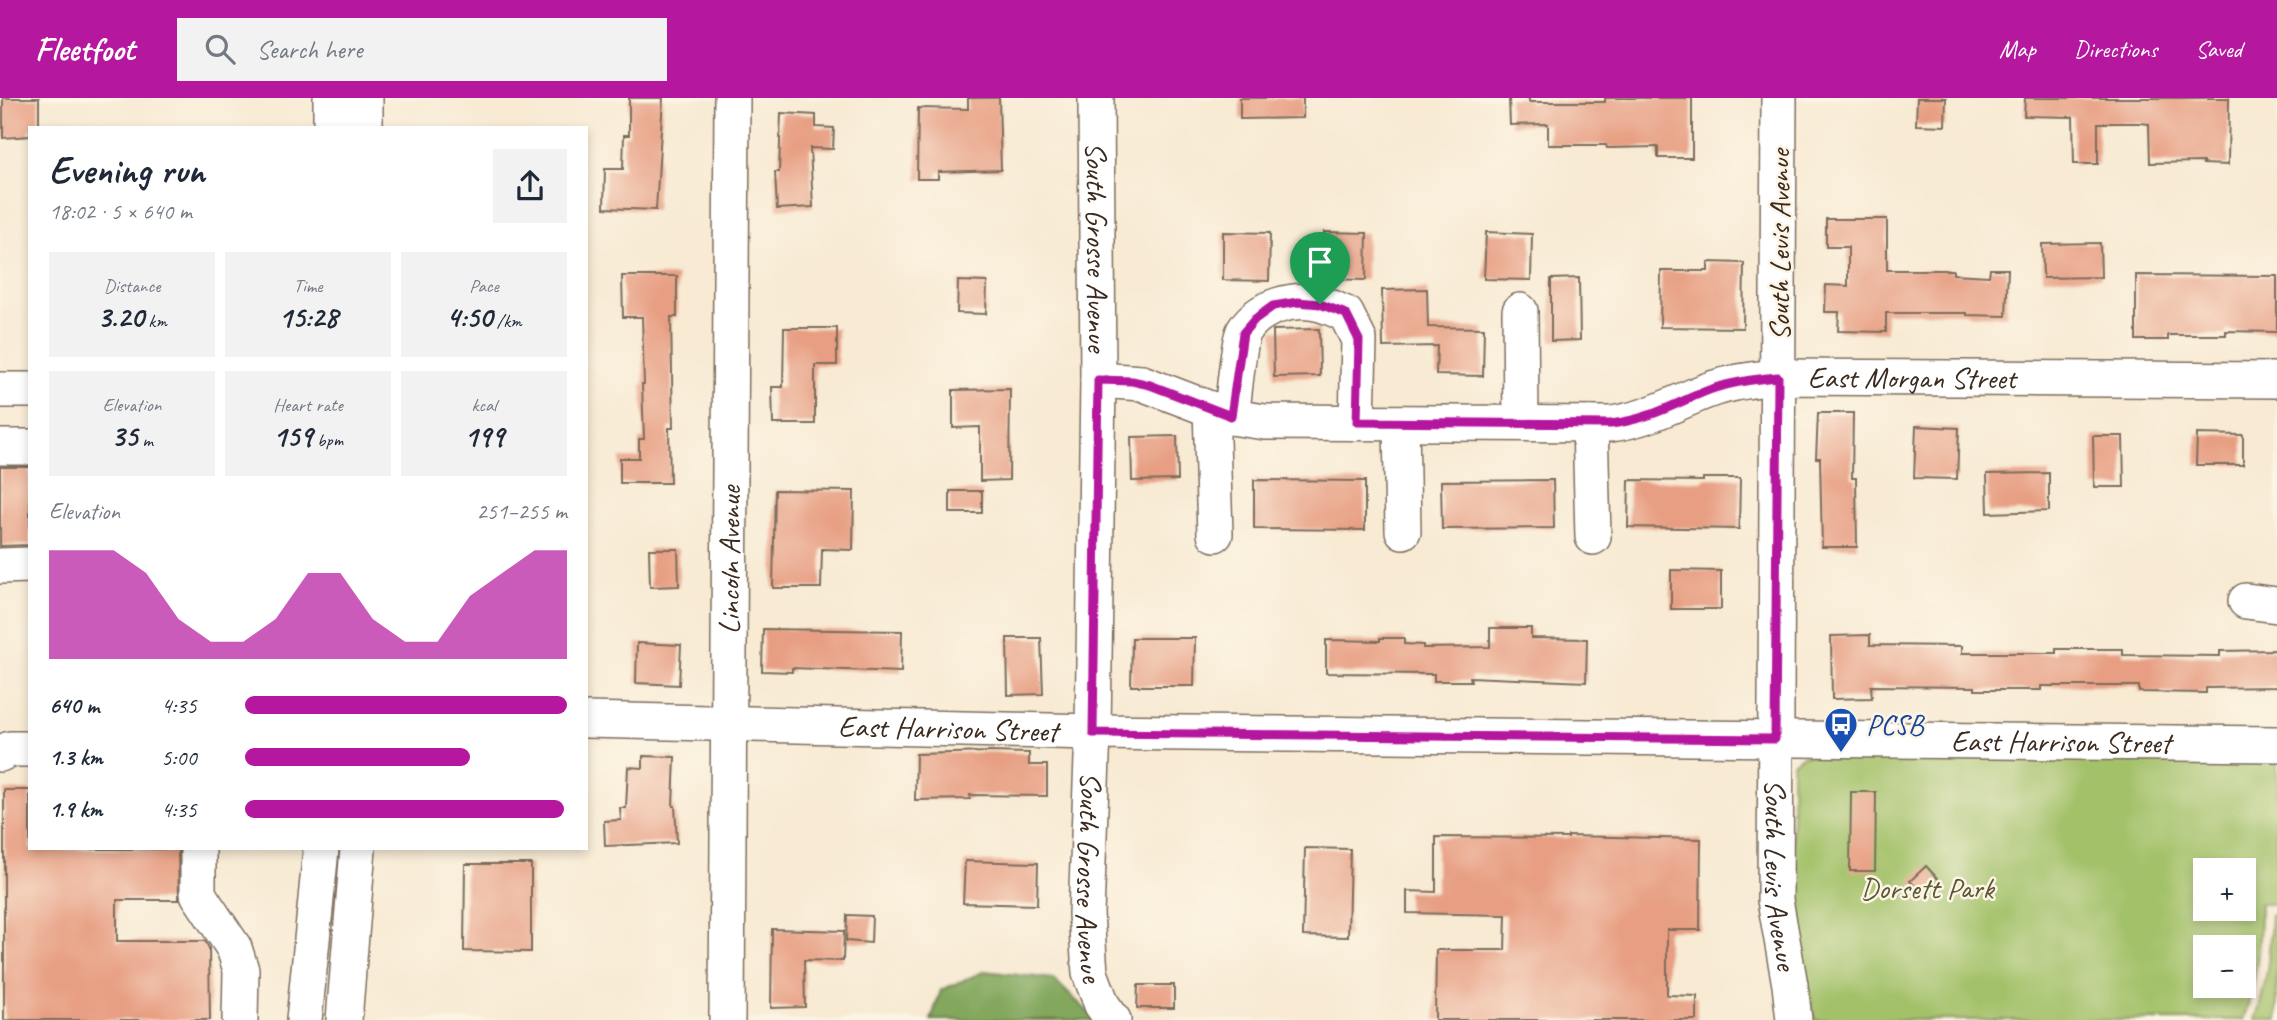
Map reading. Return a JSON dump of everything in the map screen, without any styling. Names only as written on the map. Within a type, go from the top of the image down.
[{"type":"street","points":[[331,98],[331,126]]},
{"type":"street","points":[[365,98],[365,126]]},
{"type":"street","name":"Lincoln Avenue","points":[[727,1020],[732,98]]},
{"type":"street","name":"South Grosse Avenue","points":[[1096,98],[1098,380],[1093,733],[1086,914],[1090,973],[1102,1005],[1113,1020]]},
{"type":"street","name":"South Levis Avenue","points":[[1779,98],[1775,900],[1794,1020]]},
{"type":"street","points":[[1215,534],[1221,413],[1243,333],[1255,319],[1273,306],[1298,302],[1320,304],[1346,314],[1359,340],[1357,422]]},
{"type":"street","points":[[1520,311],[1521,423]]},
{"type":"street","name":"East Morgan Street","points":[[1098,380],[1142,383],[1221,413],[1265,422],[1590,424],[1611,424],[1639,419],[1729,383],[1778,377],[2277,380]]},
{"type":"street","points":[[0,390],[28,390]]},
{"type":"street","points":[[1401,423],[1403,531]]},
{"type":"street","points":[[1590,424],[1593,537]]},
{"type":"street","points":[[0,447],[28,447]]},
{"type":"street","points":[[0,566],[28,565]]},
{"type":"street","name":"East Harrison Street","points":[[588,720],[1093,733],[2277,744]]},
{"type":"street","points":[[0,754],[10,749],[28,749]]},
{"type":"street","points":[[198,850],[198,894],[234,948],[241,971],[240,1020]]},
{"type":"street","points":[[304,1020],[321,850]]},
{"type":"street","points":[[344,1020],[358,850]]},
{"type":"green space","name":"Dorsett Park","points":[[1803,755],[2277,760],[2277,904],[2260,904],[2256,969],[2256,935],[2193,935],[2193,998],[2250,998],[2243,1020],[1815,1020],[1793,902],[1793,763]]},
{"type":"green space","points":[[2271,915],[2277,915],[2277,1020],[2255,1020],[2267,969]]},
{"type":"green space","points":[[985,971],[1053,979],[1097,1020],[931,1020],[941,990]]},
{"type":"building","points":[[3,98],[39,98],[39,126],[28,126],[28,136],[3,138]]},
{"type":"building","points":[[629,98],[663,98],[656,210],[604,208],[605,169],[623,169],[624,135],[629,135]]},
{"type":"building","points":[[968,98],[999,98],[1001,170],[938,172],[938,179],[917,179],[918,108],[968,109]]},
{"type":"building","points":[[1240,98],[1303,98],[1303,118],[1240,119]]},
{"type":"building","points":[[1509,98],[1529,98],[1529,102],[1605,102],[1605,98],[1692,98],[1692,158],[1658,158],[1658,147],[1548,145],[1548,124],[1510,125]]},
{"type":"building","points":[[1917,98],[1946,98],[1945,126],[1916,125]]},
{"type":"building","points":[[2025,98],[2229,98],[2228,165],[2203,162],[2150,163],[2149,124],[2140,123],[2098,123],[2098,164],[2074,164],[2073,117],[2024,116]]},
{"type":"building","points":[[781,113],[816,115],[816,127],[834,128],[833,149],[810,148],[813,207],[777,209],[775,172],[779,172]]},
{"type":"building","points":[[1826,219],[1887,219],[1887,270],[1953,270],[1953,274],[1989,276],[1990,269],[2008,269],[2006,316],[1886,313],[1886,332],[1838,331],[1839,312],[1825,312],[1826,285],[1848,286],[1848,247],[1826,247]]},
{"type":"building","points":[[1223,232],[1270,233],[1269,281],[1223,280]]},
{"type":"building","points":[[1324,232],[1367,233],[1366,280],[1323,279]]},
{"type":"building","points":[[1486,232],[1532,234],[1531,280],[1484,279]]},
{"type":"building","points":[[2100,243],[2101,277],[2043,278],[2042,244]]},
{"type":"building","points":[[1708,262],[1744,263],[1743,328],[1660,327],[1661,271],[1708,271]]},
{"type":"building","points":[[2136,275],[2277,276],[2277,332],[2226,331],[2226,335],[2168,335],[2168,340],[2136,340]]},
{"type":"building","points":[[622,276],[677,276],[677,317],[671,317],[673,428],[669,428],[670,483],[620,483],[620,458],[639,458],[639,439],[644,439],[642,317],[623,317]]},
{"type":"building","points":[[1579,278],[1580,340],[1551,341],[1551,279]]},
{"type":"building","points":[[958,281],[987,282],[986,314],[957,313]]},
{"type":"building","points":[[1427,289],[1428,327],[1484,328],[1483,376],[1436,375],[1437,346],[1383,347],[1382,290]]},
{"type":"building","points":[[784,328],[837,328],[837,365],[815,365],[815,424],[773,424],[772,387],[783,387]]},
{"type":"building","points":[[1319,329],[1320,376],[1274,377],[1273,330]]},
{"type":"building","points":[[1010,389],[1009,480],[980,481],[980,427],[953,428],[953,390]]},
{"type":"building","points":[[1818,413],[1853,413],[1852,478],[1856,478],[1857,547],[1822,547],[1820,458],[1816,458]]},
{"type":"building","points":[[1916,426],[1959,428],[1957,479],[1914,478]]},
{"type":"building","points":[[2197,434],[2243,435],[2243,465],[2196,465]]},
{"type":"building","points":[[1177,436],[1178,480],[1132,481],[1131,437]]},
{"type":"building","points":[[2093,436],[2123,436],[2124,487],[2094,487]]},
{"type":"building","points":[[0,467],[28,467],[28,545],[0,546]]},
{"type":"building","points":[[2049,473],[2049,511],[1988,513],[1987,474]]},
{"type":"building","points":[[1703,478],[1740,478],[1739,529],[1628,527],[1629,480],[1703,481]]},
{"type":"building","points":[[1254,480],[1365,481],[1365,530],[1254,529]]},
{"type":"building","points":[[1553,480],[1554,528],[1442,529],[1441,481]]},
{"type":"building","points":[[775,490],[854,491],[853,550],[822,549],[821,588],[773,588]]},
{"type":"building","points":[[950,491],[982,491],[982,513],[950,513]]},
{"type":"building","points":[[649,549],[678,549],[679,586],[650,587]]},
{"type":"building","points":[[1671,570],[1721,571],[1721,609],[1671,609]]},
{"type":"building","points":[[1490,628],[1531,628],[1531,638],[1587,639],[1586,682],[1470,677],[1471,681],[1434,681],[1434,674],[1326,673],[1326,640],[1380,641],[1380,638],[1404,638],[1404,644],[1423,645],[1423,648],[1490,647]]},
{"type":"building","points":[[763,629],[902,631],[901,672],[792,668],[792,672],[762,671]]},
{"type":"building","points":[[1870,635],[1870,645],[1962,646],[1962,653],[2056,653],[2056,649],[2123,649],[2123,655],[2220,656],[2220,651],[2276,650],[2277,687],[2206,688],[2206,693],[2139,692],[2139,686],[2041,686],[2041,690],[1975,690],[1975,687],[1871,686],[1872,698],[1832,699],[1831,636]]},
{"type":"building","points":[[1007,638],[1041,638],[1043,694],[1008,695]]},
{"type":"building","points":[[1132,638],[1195,638],[1194,686],[1131,686]]},
{"type":"building","points":[[637,643],[681,645],[679,685],[636,683]]},
{"type":"building","points":[[1029,753],[1029,765],[1047,765],[1047,796],[970,795],[970,799],[915,800],[916,754]]},
{"type":"building","points":[[643,756],[675,757],[673,806],[677,843],[605,846],[604,821],[621,820],[620,808],[626,808],[628,767],[643,768]]},
{"type":"building","points":[[4,790],[28,790],[28,850],[178,850],[179,900],[117,900],[117,941],[205,941],[209,948],[210,1020],[4,1020]]},
{"type":"building","points":[[1851,792],[1876,792],[1875,871],[1850,871]]},
{"type":"building","points":[[1436,837],[1701,839],[1700,930],[1667,930],[1667,995],[1697,996],[1697,1020],[1435,1020],[1436,950],[1505,950],[1506,915],[1407,913],[1407,891],[1436,892]]},
{"type":"building","points":[[1305,848],[1350,849],[1348,937],[1303,936]]},
{"type":"building","points":[[965,861],[1038,863],[1037,905],[963,903]]},
{"type":"building","points":[[465,864],[531,864],[531,952],[464,951]]},
{"type":"building","points":[[1926,866],[1939,880],[1923,895],[1910,881]]},
{"type":"building","points":[[847,915],[872,916],[871,943],[846,941]]},
{"type":"building","points":[[772,929],[844,931],[843,961],[804,960],[805,1007],[771,1008]]},
{"type":"building","points":[[1138,985],[1174,985],[1174,1008],[1137,1008]]},
{"type":"place","name":"PCSB","points":[[1841,754]]},
{"type":"route","points":[[1298,302],[1320,304],[1346,314],[1359,340],[1357,422],[1611,424],[1656,414],[1729,383],[1778,377],[1775,739],[1093,733],[1098,380],[1132,381],[1150,385],[1231,416],[1243,333],[1255,319],[1273,306],[1298,302]]}]
